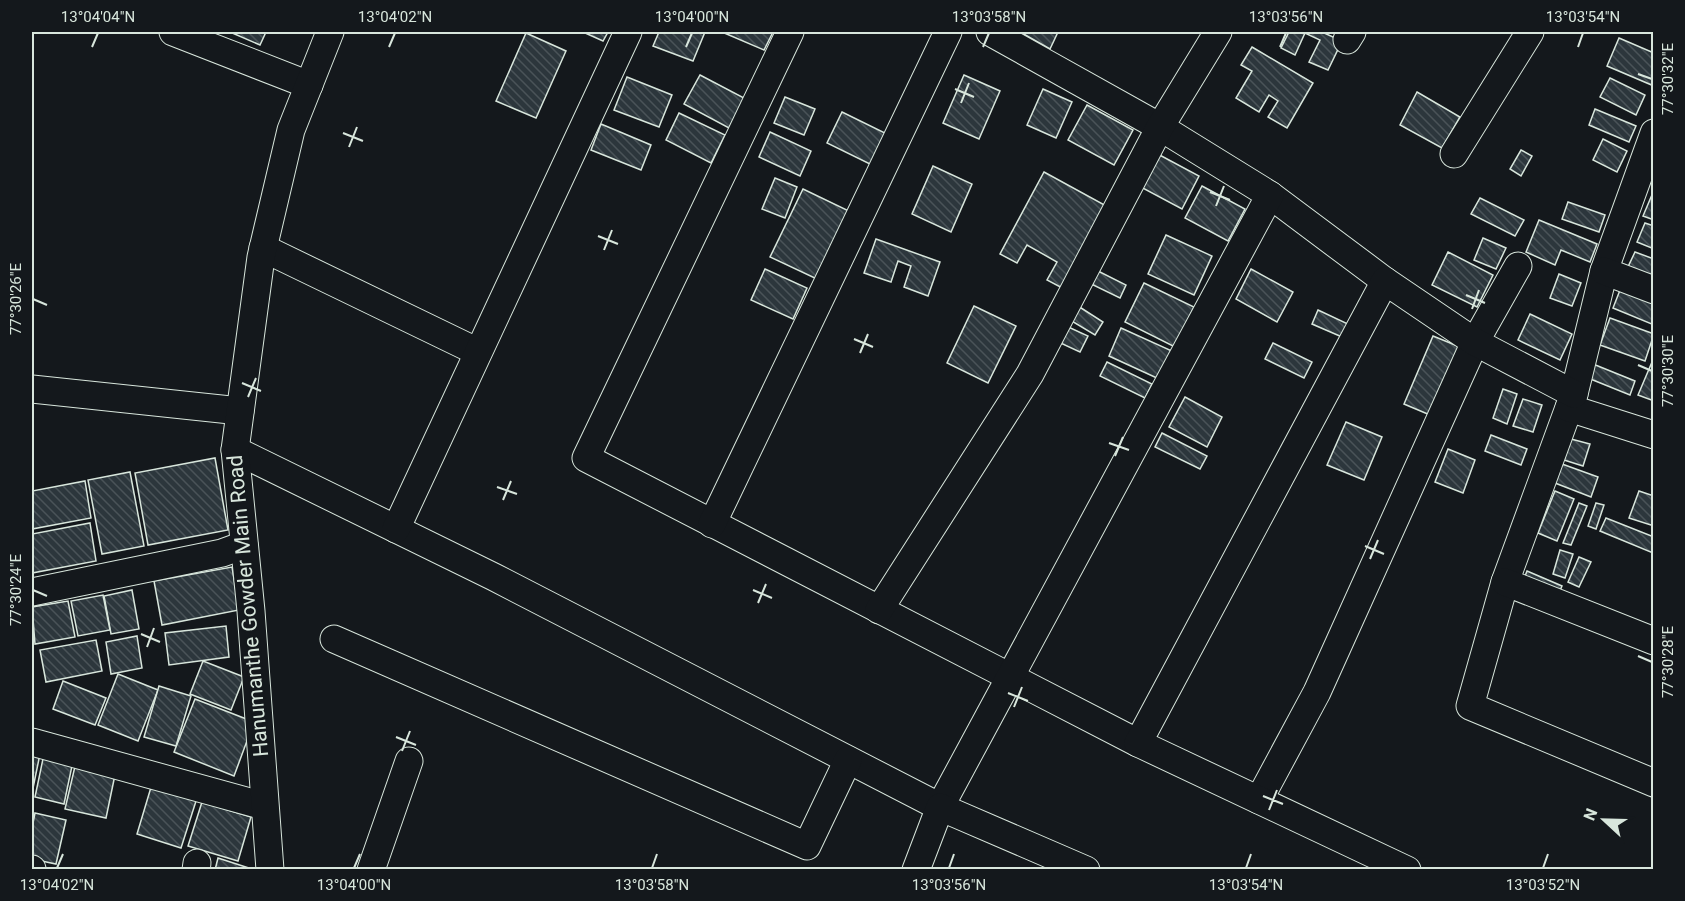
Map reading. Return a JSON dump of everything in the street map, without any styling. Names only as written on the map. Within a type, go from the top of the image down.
[{"type":"street","points":[[173,32],[309,85]]},
{"type":"street","name":"Hanumanthe Gowder Main Road","points":[[270,870],[251,611],[235,450],[263,248],[291,130],[330,32]]},
{"type":"street","points":[[396,529],[628,32]]},
{"type":"street","points":[[789,32],[586,458],[1138,743],[1407,870]]},
{"type":"street","points":[[712,524],[948,32]]},
{"type":"street","points":[[990,32],[1160,127],[1270,195],[1385,281],[1475,342],[1571,401],[1653,435]]},
{"type":"street","points":[[879,610],[1029,374],[1160,127],[1218,32]]},
{"type":"street","points":[[1454,154],[1530,32]]},
{"type":"street","points":[[1653,133],[1604,271],[1571,401],[1505,582],[1470,706],[1653,783]]},
{"type":"street","points":[[916,870],[940,807],[1270,195]]},
{"type":"street","points":[[263,248],[478,352]]},
{"type":"street","points":[[1259,800],[1317,692],[1475,342],[1518,266]]},
{"type":"street","points":[[1604,271],[1653,290]]},
{"type":"street","points":[[1138,743],[1385,281]]},
{"type":"street","points":[[32,389],[240,411]]},
{"type":"street","points":[[235,450],[396,529],[940,807],[1086,870]]},
{"type":"street","points":[[32,592],[222,553],[244,545]]},
{"type":"street","points":[[1505,582],[1653,641]]},
{"type":"street","points":[[334,639],[807,846],[848,760]]},
{"type":"street","points":[[32,742],[264,806]]},
{"type":"street","points":[[371,870],[409,761]]},
{"type":"building","points":[[230,32],[266,32],[260,45]]},
{"type":"building","points":[[583,32],[608,32],[603,41]]},
{"type":"building","points":[[659,32],[705,32],[693,61],[653,46]]},
{"type":"building","points":[[722,32],[773,32],[764,50]]},
{"type":"building","points":[[1020,32],[1058,32],[1050,49]]},
{"type":"building","points":[[1289,32],[1322,32],[1342,41],[1328,70],[1309,62],[1320,40],[1305,33],[1295,55],[1281,48]]},
{"type":"building","points":[[526,33],[566,51],[536,118],[496,101]]},
{"type":"building","points":[[1619,38],[1654,53],[1654,86],[1607,66]]},
{"type":"building","points":[[1252,47],[1313,83],[1287,128],[1268,117],[1278,101],[1269,95],[1259,112],[1236,98],[1252,71],[1241,65]]},
{"type":"building","points":[[700,75],[744,98],[729,128],[684,104]]},
{"type":"building","points":[[964,75],[1000,91],[979,139],[943,123]]},
{"type":"building","points":[[627,77],[672,95],[659,127],[614,110]]},
{"type":"building","points":[[1610,78],[1645,95],[1636,115],[1600,97]]},
{"type":"building","points":[[1043,89],[1072,102],[1056,138],[1027,125]]},
{"type":"building","points":[[1417,92],[1460,117],[1442,148],[1400,125]]},
{"type":"building","points":[[785,97],[815,109],[804,135],[774,123]]},
{"type":"building","points":[[1087,105],[1133,130],[1114,165],[1068,140]]},
{"type":"building","points":[[1595,109],[1636,126],[1629,142],[1589,125]]},
{"type":"building","points":[[842,112],[889,135],[874,166],[827,143]]},
{"type":"building","points":[[679,113],[725,135],[711,163],[666,140]]},
{"type":"building","points":[[601,124],[651,145],[641,170],[591,150]]},
{"type":"building","points":[[770,132],[811,151],[800,176],[759,157]]},
{"type":"building","points":[[1603,139],[1627,151],[1617,172],[1593,160]]},
{"type":"building","points":[[1521,150],[1532,156],[1521,176],[1510,169]]},
{"type":"building","points":[[1154,152],[1199,176],[1182,209],[1137,185]]},
{"type":"building","points":[[933,166],[972,184],[951,232],[912,214]]},
{"type":"building","points":[[1044,172],[1110,208],[1066,290],[1047,280],[1057,262],[1027,245],[1017,263],[1000,254]]},
{"type":"building","points":[[775,178],[797,187],[785,218],[762,209]]},
{"type":"building","points":[[1202,186],[1245,209],[1228,241],[1185,218]]},
{"type":"building","points":[[803,189],[851,212],[819,280],[770,257]]},
{"type":"building","points":[[1654,190],[1654,220],[1643,216]]},
{"type":"building","points":[[1480,198],[1524,220],[1515,236],[1471,214]]},
{"type":"building","points":[[1568,202],[1605,215],[1599,232],[1562,219]]},
{"type":"building","points":[[1539,220],[1597,244],[1590,262],[1561,250],[1555,265],[1526,252]]},
{"type":"building","points":[[1645,223],[1654,226],[1654,249],[1637,242]]},
{"type":"building","points":[[1166,235],[1212,256],[1194,295],[1148,274]]},
{"type":"building","points":[[1483,238],[1506,248],[1496,269],[1474,260]]},
{"type":"building","points":[[876,239],[940,262],[928,296],[904,287],[911,266],[898,261],[891,282],[864,273]]},
{"type":"building","points":[[1448,252],[1493,275],[1477,307],[1432,285]]},
{"type":"building","points":[[1635,252],[1654,259],[1654,281],[1627,269]]},
{"type":"building","points":[[765,269],[807,288],[793,319],[751,300]]},
{"type":"building","points":[[1094,269],[1126,285],[1120,298],[1087,282]]},
{"type":"building","points":[[1251,269],[1293,292],[1277,322],[1236,299]]},
{"type":"building","points":[[1559,274],[1581,283],[1572,306],[1550,298]]},
{"type":"building","points":[[1144,283],[1194,307],[1175,347],[1125,322]]},
{"type":"building","points":[[1622,285],[1654,298],[1654,325],[1613,308]]},
{"type":"building","points":[[974,306],[1016,326],[988,383],[947,363]]},
{"type":"building","points":[[1078,306],[1103,322],[1095,335],[1070,320]]},
{"type":"building","points":[[1318,310],[1348,324],[1342,337],[1312,324]]},
{"type":"building","points":[[1530,314],[1572,334],[1560,360],[1518,340]]},
{"type":"building","points":[[1610,318],[1654,334],[1645,361],[1600,345]]},
{"type":"building","points":[[1064,325],[1088,336],[1080,352],[1056,341]]},
{"type":"building","points":[[1121,328],[1172,351],[1159,379],[1109,356]]},
{"type":"building","points":[[1433,336],[1460,347],[1430,415],[1404,404]]},
{"type":"building","points":[[1273,343],[1312,362],[1304,378],[1265,359]]},
{"type":"building","points":[[1107,362],[1152,384],[1145,398],[1100,376]]},
{"type":"building","points":[[1652,362],[1654,363],[1654,401],[1638,395]]},
{"type":"building","points":[[1593,364],[1635,381],[1630,395],[1588,378]]},
{"type":"building","points":[[1503,389],[1517,394],[1507,424],[1493,418]]},
{"type":"building","points":[[1185,397],[1222,417],[1207,447],[1169,427]]},
{"type":"building","points":[[1523,399],[1542,405],[1533,432],[1513,426]]},
{"type":"building","points":[[1346,422],[1382,437],[1364,480],[1327,465]]},
{"type":"building","points":[[1162,433],[1207,456],[1200,469],[1155,447]]},
{"type":"building","points":[[1491,435],[1527,449],[1521,465],[1485,451]]},
{"type":"building","points":[[1571,439],[1590,444],[1583,466],[1564,460]]},
{"type":"building","points":[[1448,449],[1475,460],[1463,493],[1435,482]]},
{"type":"building","points":[[215,458],[228,530],[148,545],[135,473]]},
{"type":"building","points":[[1562,464],[1598,477],[1591,497],[1555,483]]},
{"type":"building","points":[[130,472],[144,546],[102,554],[88,480]]},
{"type":"building","points":[[85,481],[91,518],[32,529],[32,491]]},
{"type":"building","points":[[1555,491],[1574,499],[1557,541],[1538,533]]},
{"type":"building","points":[[1639,491],[1654,496],[1654,526],[1629,518]]},
{"type":"building","points":[[1579,503],[1587,506],[1571,545],[1563,543]]},
{"type":"building","points":[[1596,503],[1604,505],[1596,529],[1588,526]]},
{"type":"building","points":[[1606,518],[1654,537],[1653,553],[1600,531]]},
{"type":"building","points":[[90,523],[96,561],[32,573],[32,534]]},
{"type":"building","points":[[1560,550],[1573,554],[1565,578],[1553,574]]},
{"type":"building","points":[[1579,557],[1591,562],[1579,587],[1568,582]]},
{"type":"building","points":[[232,567],[239,610],[162,625],[154,581]]},
{"type":"building","points":[[1527,571],[1562,586],[1557,598],[1522,584]]},
{"type":"building","points":[[132,590],[139,629],[111,634],[104,596]]},
{"type":"building","points":[[103,595],[110,630],[78,636],[71,601]]},
{"type":"building","points":[[68,601],[75,637],[35,644],[32,607]]},
{"type":"building","points":[[226,626],[229,657],[169,665],[165,633]]},
{"type":"building","points":[[137,636],[142,668],[111,674],[106,642]]},
{"type":"building","points":[[96,640],[102,671],[46,682],[40,650]]},
{"type":"building","points":[[203,661],[244,677],[231,710],[190,694]]},
{"type":"building","points":[[118,674],[158,690],[138,741],[98,725]]},
{"type":"building","points":[[63,681],[106,698],[95,725],[53,709]]},
{"type":"building","points":[[159,686],[191,696],[176,746],[144,737]]},
{"type":"building","points":[[195,699],[254,722],[234,776],[174,752]]},
{"type":"building","points":[[32,747],[41,749],[32,793]]},
{"type":"building","points":[[44,754],[73,761],[64,804],[35,797]]},
{"type":"building","points":[[76,762],[116,770],[106,818],[65,809]]},
{"type":"building","points":[[152,784],[197,798],[181,848],[137,834]]},
{"type":"building","points":[[202,802],[251,817],[238,861],[188,846]]},
{"type":"building","points":[[35,813],[66,820],[56,864],[32,859],[32,828]]},
{"type":"building","points":[[218,858],[255,870],[215,870]]}]
